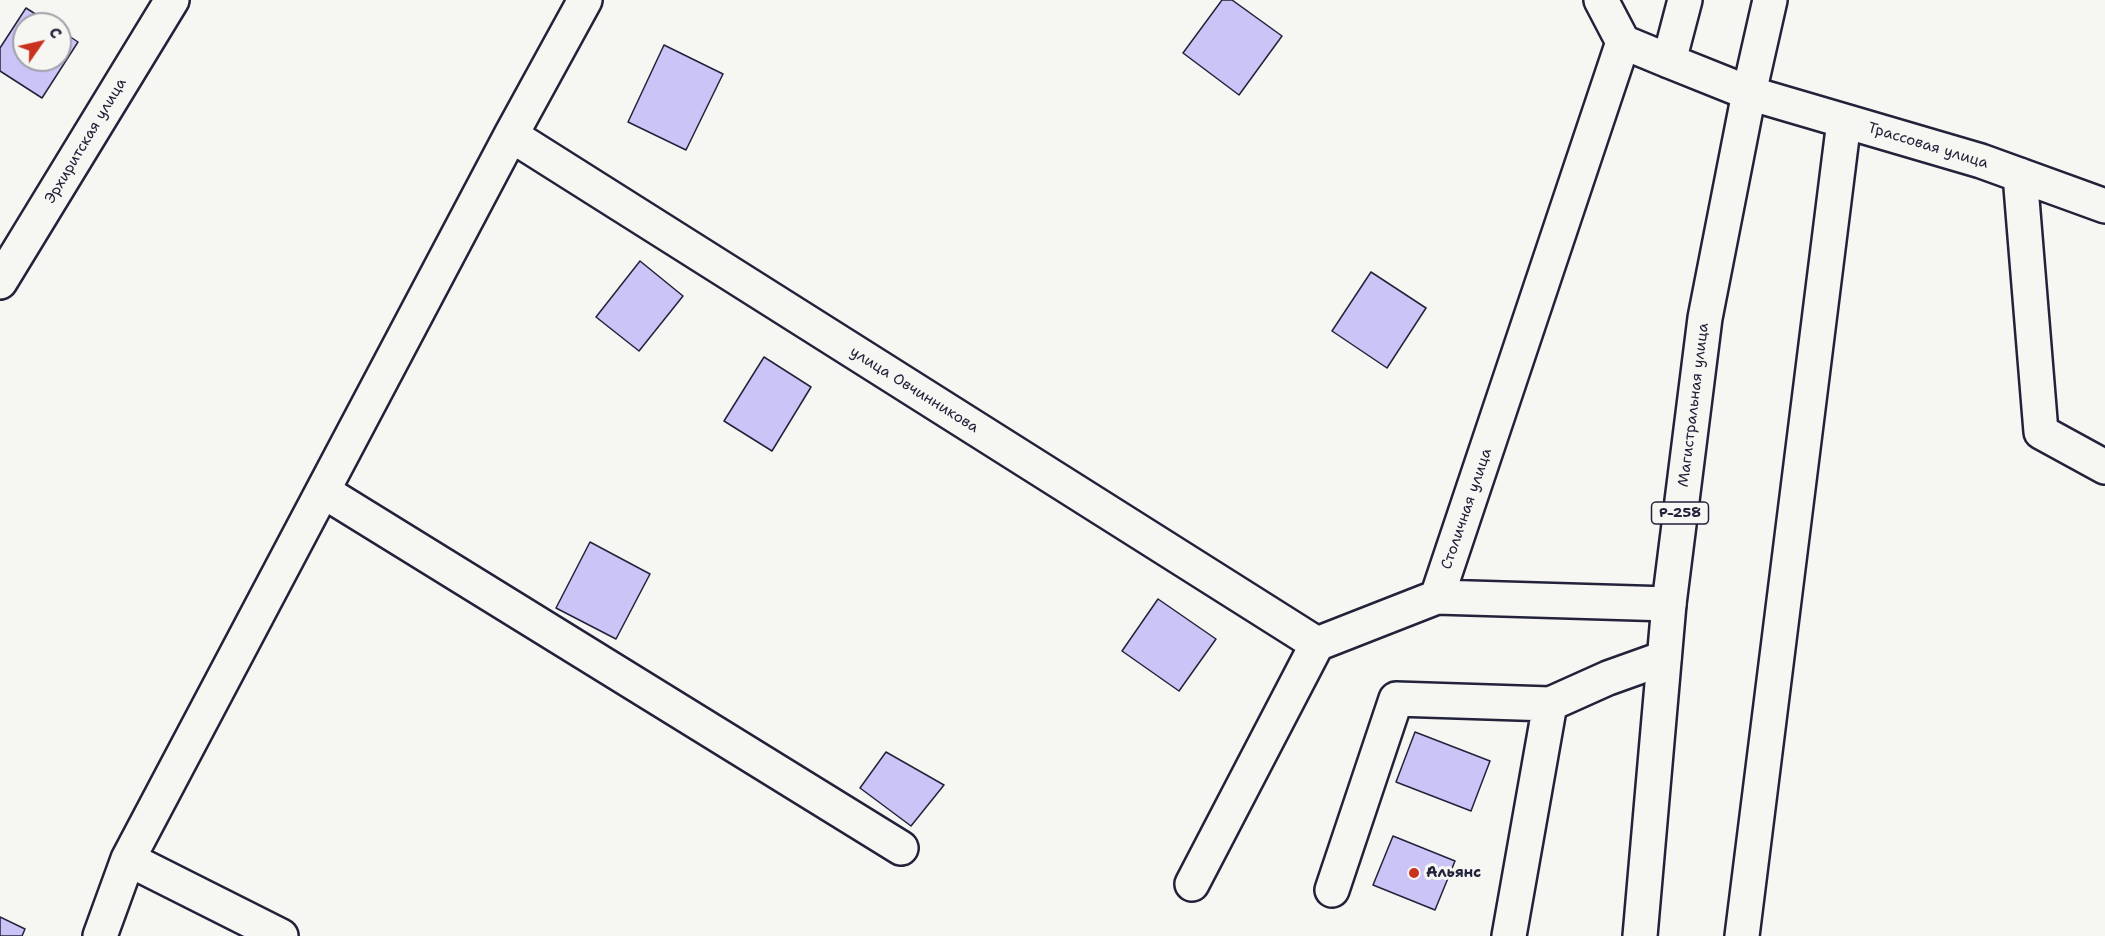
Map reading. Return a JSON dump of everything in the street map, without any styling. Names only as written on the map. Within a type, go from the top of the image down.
[{"type":"main road","name":"Эрхиритская улица","points":[[0,282],[172,0]]},
{"type":"main road","points":[[100,936],[128,860],[511,135],[585,0]]},
{"type":"main road","points":[[1601,0],[1623,42]]},
{"type":"main road","points":[[1669,61],[1685,0]]},
{"type":"main road","name":"Р-258","points":[[1749,93],[1770,0]]},
{"type":"main road","name":"Трассовая улица","points":[[1623,42],[1749,93],[1981,161],[2105,206]]},
{"type":"main road","name":"Столичная улица","points":[[1437,597],[1623,42]]},
{"type":"main road","name":"Магистральная улица","points":[[1640,936],[1669,604],[1705,318],[1749,93]]},
{"type":"main road","points":[[1742,936],[1844,121]]},
{"type":"main road","name":"улица Овчинникова","points":[[511,135],[1317,644]]},
{"type":"main road","points":[[2020,175],[2041,432],[2105,467]]},
{"type":"main road","points":[[323,491],[901,848]]},
{"type":"main road","points":[[1192,884],[1317,644],[1437,597],[1669,604]]},
{"type":"main road","points":[[1332,890],[1395,699],[1550,704],[1608,678],[1664,658]]},
{"type":"main road","points":[[1515,934],[1550,704]]},
{"type":"main road","points":[[128,860],[281,936]]},
{"type":"building","points":[[1222,0],[1232,0],[1282,36],[1239,95],[1183,53]]},
{"type":"building","points":[[12,30],[12,72],[59,72],[42,98],[0,71],[0,48]]},
{"type":"building","points":[[72,38],[78,42],[72,51]]},
{"type":"building","points":[[664,45],[723,74],[686,150],[628,122]]},
{"type":"building","points":[[640,261],[683,296],[639,351],[596,317]]},
{"type":"building","points":[[1371,272],[1426,308],[1387,368],[1332,331]]},
{"type":"building","points":[[764,357],[811,387],[772,451],[724,421]]},
{"type":"building","points":[[590,542],[650,574],[616,639],[556,608]]},
{"type":"building","points":[[1158,599],[1216,639],[1179,691],[1122,651]]},
{"type":"building","points":[[1415,732],[1490,761],[1471,811],[1396,782]]},
{"type":"building","points":[[886,752],[944,785],[911,826],[860,788]]},
{"type":"building","name":"Альянс","points":[[1393,836],[1455,861],[1435,910],[1373,885]]},
{"type":"building","points":[[0,917],[25,929],[22,936],[0,936]]},
{"type":"place","name":"Альянс","points":[[1414,873]]}]
